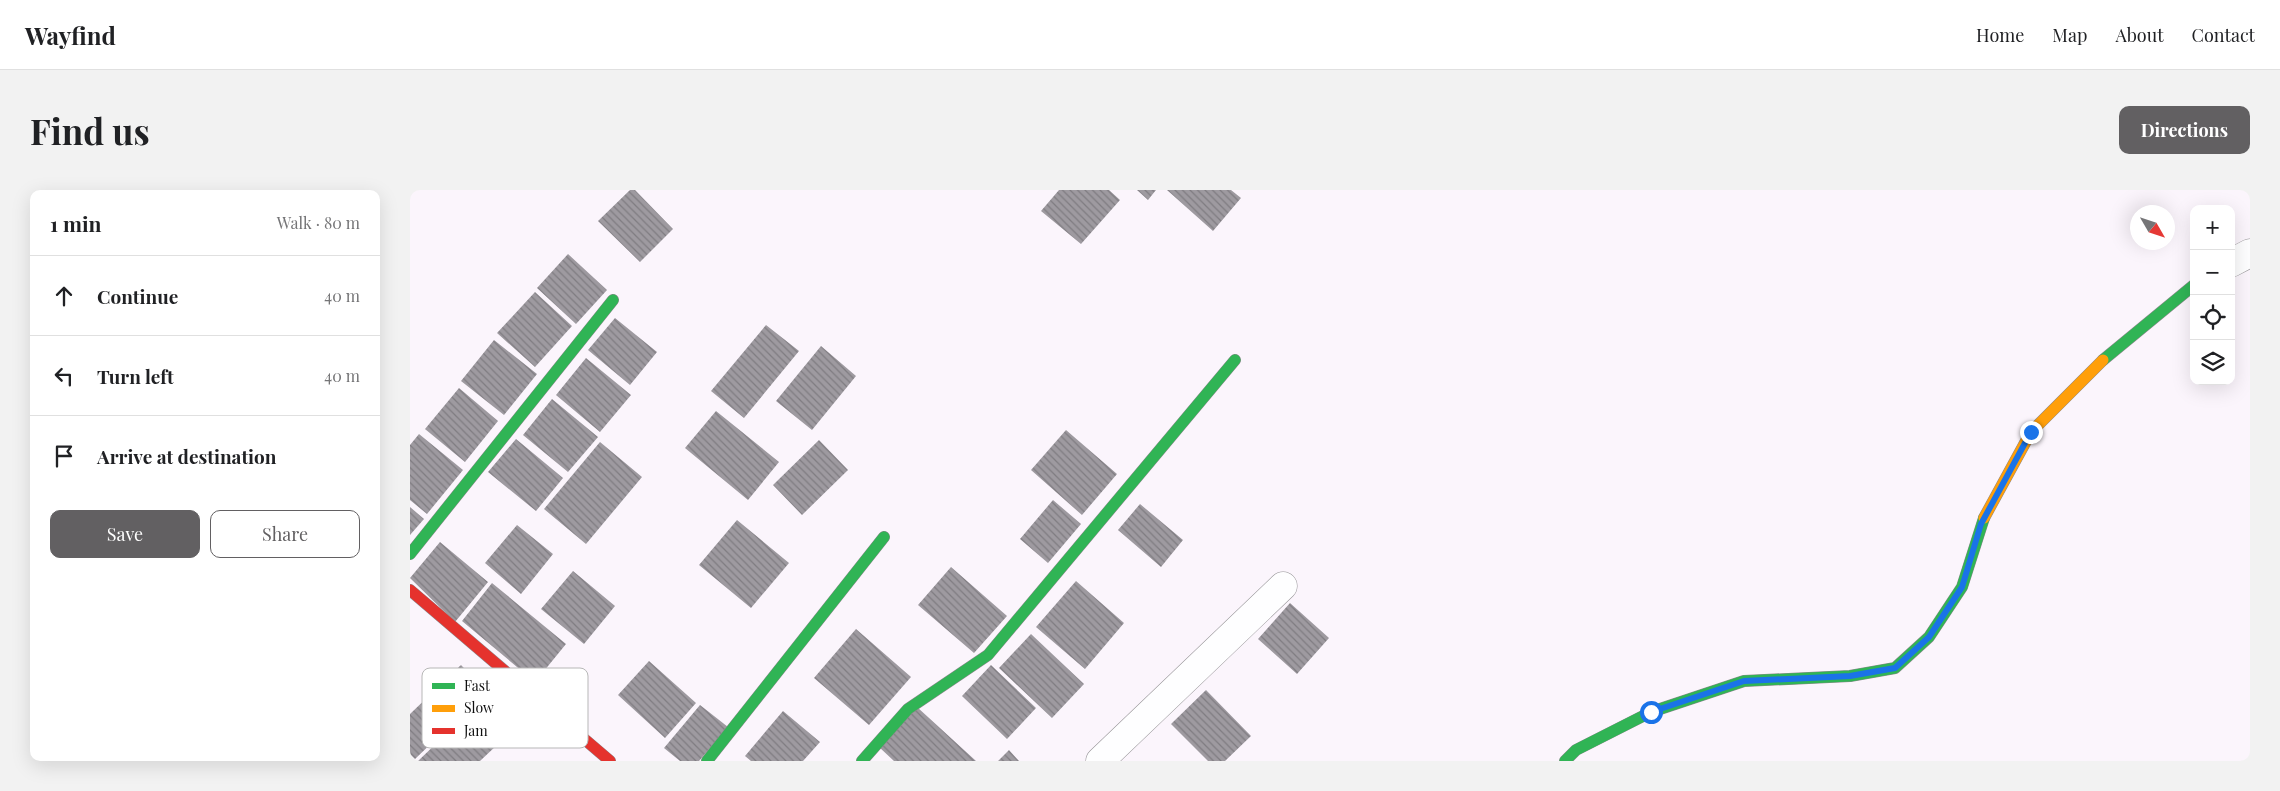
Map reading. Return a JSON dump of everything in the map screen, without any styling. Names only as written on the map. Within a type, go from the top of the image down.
[{"type":"street","points":[[2235,261],[2250,253]]},
{"type":"street","points":[[1564,761],[1576,750],[1651,712],[1744,681],[1850,676],[1895,668],[1929,637],[1962,587],[1981,524],[2031,432],[2115,348],[2190,288]]},
{"type":"street","points":[[410,554],[613,300]]},
{"type":"street","points":[[862,761],[908,709],[988,655],[1235,360]]},
{"type":"street","points":[[707,761],[884,537]]},
{"type":"street","points":[[1100,761],[1283,586]]},
{"type":"street","points":[[410,590],[501,668]]},
{"type":"street","points":[[588,742],[610,761]]},
{"type":"building","points":[[630,190],[635,190],[673,229],[640,262],[598,221]]},
{"type":"building","points":[[1059,190],[1109,190],[1120,200],[1081,244],[1041,211]]},
{"type":"building","points":[[1137,190],[1156,190],[1148,200]]},
{"type":"building","points":[[1167,190],[1231,190],[1241,198],[1213,231]]},
{"type":"building","points":[[568,254],[607,290],[576,324],[537,288]]},
{"type":"building","points":[[535,292],[572,326],[535,367],[497,333]]},
{"type":"building","points":[[615,318],[657,352],[630,385],[588,350]]},
{"type":"building","points":[[766,325],[799,351],[744,418],[711,391]]},
{"type":"building","points":[[494,340],[537,374],[504,415],[461,381]]},
{"type":"building","points":[[821,346],[856,376],[812,430],[776,401]]},
{"type":"building","points":[[586,358],[631,395],[600,432],[556,395]]},
{"type":"building","points":[[459,388],[498,421],[465,462],[425,429]]},
{"type":"building","points":[[552,399],[598,437],[568,472],[523,435]]},
{"type":"building","points":[[716,411],[779,462],[748,500],[685,448]]},
{"type":"building","points":[[1066,430],[1117,474],[1082,515],[1031,470]]},
{"type":"building","points":[[419,434],[463,470],[427,514],[410,500],[410,445]]},
{"type":"building","points":[[516,439],[563,478],[536,511],[488,472]]},
{"type":"building","points":[[819,440],[848,470],[802,515],[773,485]]},
{"type":"building","points":[[600,442],[642,477],[586,544],[544,509]]},
{"type":"building","points":[[1053,500],[1081,524],[1048,563],[1020,539]]},
{"type":"building","points":[[1140,504],[1183,540],[1161,567],[1118,530]]},
{"type":"building","points":[[410,507],[424,519],[410,535]]},
{"type":"building","points":[[737,520],[789,563],[751,608],[699,565]]},
{"type":"building","points":[[517,525],[553,554],[521,594],[485,563]]},
{"type":"building","points":[[440,542],[488,582],[455,622],[410,578]]},
{"type":"building","points":[[951,567],[1007,616],[974,653],[918,605]]},
{"type":"building","points":[[573,571],[615,606],[584,644],[541,609]]},
{"type":"building","points":[[1076,581],[1124,623],[1085,669],[1036,627]]},
{"type":"building","points":[[492,583],[566,644],[546,668],[518,668],[462,621]]},
{"type":"building","points":[[1290,603],[1329,638],[1297,674],[1258,639]]},
{"type":"building","points":[[856,629],[911,677],[869,725],[814,678]]},
{"type":"building","points":[[1031,634],[1084,684],[1052,718],[999,668]]},
{"type":"building","points":[[649,661],[696,703],[665,738],[618,695]]},
{"type":"building","points":[[991,665],[1036,708],[1007,739],[962,696]]},
{"type":"building","points":[[1206,690],[1251,736],[1225,761],[1208,761],[1171,724]]},
{"type":"building","points":[[422,702],[422,748],[426,748],[415,759],[410,754],[410,714]]},
{"type":"building","points":[[700,705],[728,727],[699,761],[680,761],[664,748]]},
{"type":"building","points":[[917,707],[976,761],[894,761],[879,747]]},
{"type":"building","points":[[783,711],[820,742],[803,761],[751,761],[745,756]]},
{"type":"building","points":[[432,748],[494,748],[480,761],[418,761]]},
{"type":"building","points":[[1009,750],[1019,761],[998,761]]},
{"type":"traffic: fast","points":[[2103,360],[2190,288]]},
{"type":"traffic: fast","points":[[410,554],[613,300]]},
{"type":"traffic: fast","points":[[862,761],[908,709],[988,655],[1235,360]]},
{"type":"traffic: fast","points":[[1565,761],[1576,750],[1651,712],[1744,681],[1850,676],[1895,668],[1929,637],[1962,587],[1984,518]]},
{"type":"traffic: fast","points":[[707,761],[884,537]]},
{"type":"traffic: slow","points":[[1984,518],[2031,432],[2103,360]]},
{"type":"traffic: jam","points":[[410,590],[501,668]]},
{"type":"traffic: jam","points":[[588,742],[610,761]]},
{"type":"route","points":[[1651,712],[1744,681],[1850,676],[1895,668],[1929,637],[1962,587],[1981,524],[2031,432]]}]
